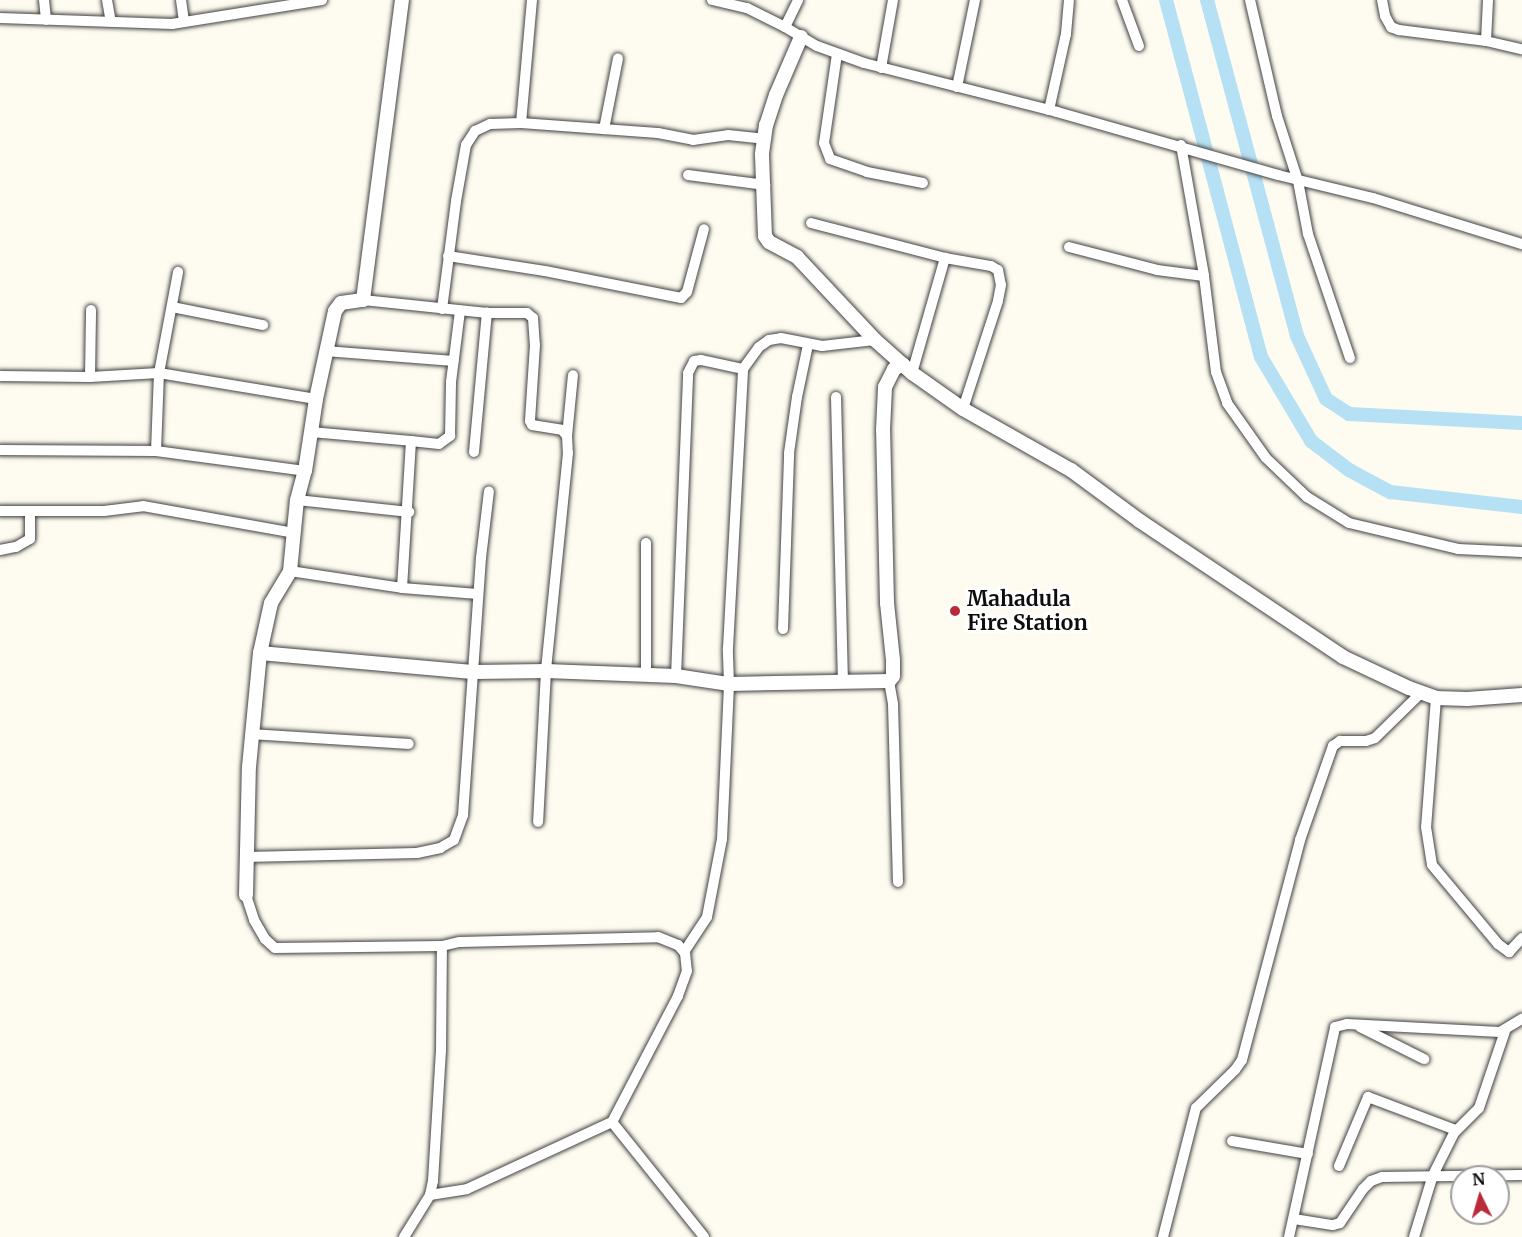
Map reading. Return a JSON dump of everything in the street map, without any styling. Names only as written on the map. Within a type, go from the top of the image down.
[{"type":"street","points":[[44,0],[46,20]]},
{"type":"street","points":[[107,0],[111,22]]},
{"type":"street","points":[[181,0],[184,22]]},
{"type":"street","points":[[0,18],[184,22],[322,0]]},
{"type":"street","points":[[363,300],[402,0]]},
{"type":"street","points":[[521,123],[532,0]]},
{"type":"street","points":[[712,0],[747,8],[816,46],[881,68],[1180,145],[1298,180],[1373,198],[1522,244]]},
{"type":"street","points":[[785,27],[798,0]]},
{"type":"street","points":[[881,68],[893,0]]},
{"type":"street","points":[[957,87],[975,0]]},
{"type":"street","points":[[1049,110],[1066,34],[1069,0]]},
{"type":"street","points":[[1122,0],[1139,46]]},
{"type":"street","points":[[1250,0],[1277,116],[1298,180],[1308,234],[1350,358]]},
{"type":"street","points":[[1382,0],[1385,16],[1391,27],[1399,30],[1486,41],[1522,49]]},
{"type":"street","points":[[1486,41],[1488,0]]},
{"type":"street","points":[[801,37],[776,95],[764,139],[762,155],[765,185],[765,236],[770,242],[797,257],[875,340],[907,368],[963,409],[1071,470],[1159,534],[1343,657],[1436,698],[1467,699],[1522,695]]},
{"type":"street","points":[[837,54],[824,144],[830,159],[867,172],[923,183]]},
{"type":"street","points":[[604,129],[618,58]]},
{"type":"street","points":[[442,309],[466,145],[475,131],[490,124],[521,123],[658,133],[693,140],[728,135],[764,139]]},
{"type":"street","points":[[1180,145],[1204,276],[1216,372],[1227,403],[1266,458],[1307,497],[1349,523],[1408,539],[1458,549],[1522,552]]},
{"type":"street","points":[[688,175],[765,185]]},
{"type":"street","points":[[811,223],[945,258],[991,266],[1000,275],[998,301],[963,409]]},
{"type":"street","points":[[448,256],[545,271],[681,298],[687,292],[704,229]]},
{"type":"street","points":[[1069,248],[1157,270],[1204,276]]},
{"type":"street","points":[[907,368],[945,258]]},
{"type":"street","points":[[156,451],[159,373],[178,272]]},
{"type":"street","points":[[430,1195],[467,1189],[612,1122],[678,996],[687,971],[684,952],[678,945],[658,936],[460,942],[442,945],[275,948],[265,939],[254,920],[246,895],[246,857],[251,734],[260,653],[272,603],[290,571],[297,500],[305,471],[325,351],[337,305],[363,300],[460,311],[527,314],[533,318],[535,345],[530,421],[532,425],[562,430],[567,436]]},
{"type":"street","points":[[172,307],[263,325]]},
{"type":"street","points":[[90,377],[91,310]]},
{"type":"street","points":[[311,432],[439,444],[450,436],[454,361],[460,311]]},
{"type":"street","points":[[474,452],[487,313]]},
{"type":"street","points":[[684,952],[707,917],[722,839],[729,684],[728,648],[743,369],[759,347],[769,340],[781,339],[808,345],[840,346],[875,340]]},
{"type":"street","points":[[783,629],[789,453],[797,397],[808,345]]},
{"type":"street","points":[[325,351],[454,361]]},
{"type":"street","points":[[676,676],[688,373],[694,361],[700,360],[743,369]]},
{"type":"street","points":[[898,882],[893,704],[889,681],[893,676],[893,660],[887,603],[883,430],[885,387],[894,369],[907,368]]},
{"type":"street","points":[[0,376],[90,377],[159,373],[316,399]]},
{"type":"street","points":[[538,822],[546,671],[568,453],[567,436],[573,375]]},
{"type":"street","points":[[836,397],[843,682]]},
{"type":"street","points":[[402,588],[409,512],[411,441]]},
{"type":"street","points":[[0,450],[156,451],[305,471]]},
{"type":"street","points":[[246,857],[417,853],[440,848],[454,840],[463,815],[475,672],[478,594],[489,491]]},
{"type":"street","points":[[297,500],[409,512]]},
{"type":"street","points":[[0,511],[104,512],[143,506],[294,533]]},
{"type":"street","points":[[0,550],[16,547],[30,539],[30,511]]},
{"type":"street","points":[[646,543],[646,675]]},
{"type":"street","points":[[290,571],[402,588],[478,594]]},
{"type":"street","points":[[260,653],[475,672],[546,671],[676,676],[729,684],[792,681],[889,681]]},
{"type":"street","points":[[1163,1237],[1196,1108],[1235,1070],[1242,1060],[1300,840],[1333,746],[1340,741],[1366,741],[1375,738],[1421,693]]},
{"type":"street","points":[[1436,698],[1426,826],[1432,865],[1498,944],[1509,952],[1522,938]]},
{"type":"street","points":[[251,734],[408,744]]},
{"type":"street","points":[[404,1237],[430,1195],[441,1051],[442,945]]},
{"type":"street","points":[[1414,1237],[1433,1175],[1456,1130],[1479,1108],[1505,1031],[1522,1019]]},
{"type":"street","points":[[1289,1237],[1332,1032],[1341,1025],[1356,1024],[1505,1031]]},
{"type":"street","points":[[1356,1024],[1424,1059]]},
{"type":"street","points":[[1339,1166],[1368,1097],[1456,1130]]},
{"type":"street","points":[[612,1122],[704,1237]]},
{"type":"street","points":[[1232,1140],[1308,1154]]},
{"type":"street","points":[[1294,1219],[1337,1225],[1342,1222],[1363,1189],[1371,1181],[1389,1176],[1522,1175]]},
{"type":"waterway","points":[[1166,0],[1261,357],[1311,441],[1349,470],[1390,492],[1522,507]]},
{"type":"waterway","points":[[1207,0],[1297,336],[1326,399],[1349,414],[1522,423]]},
{"type":"place","name":"Mahadula Fire Station","points":[[955,611]]}]
